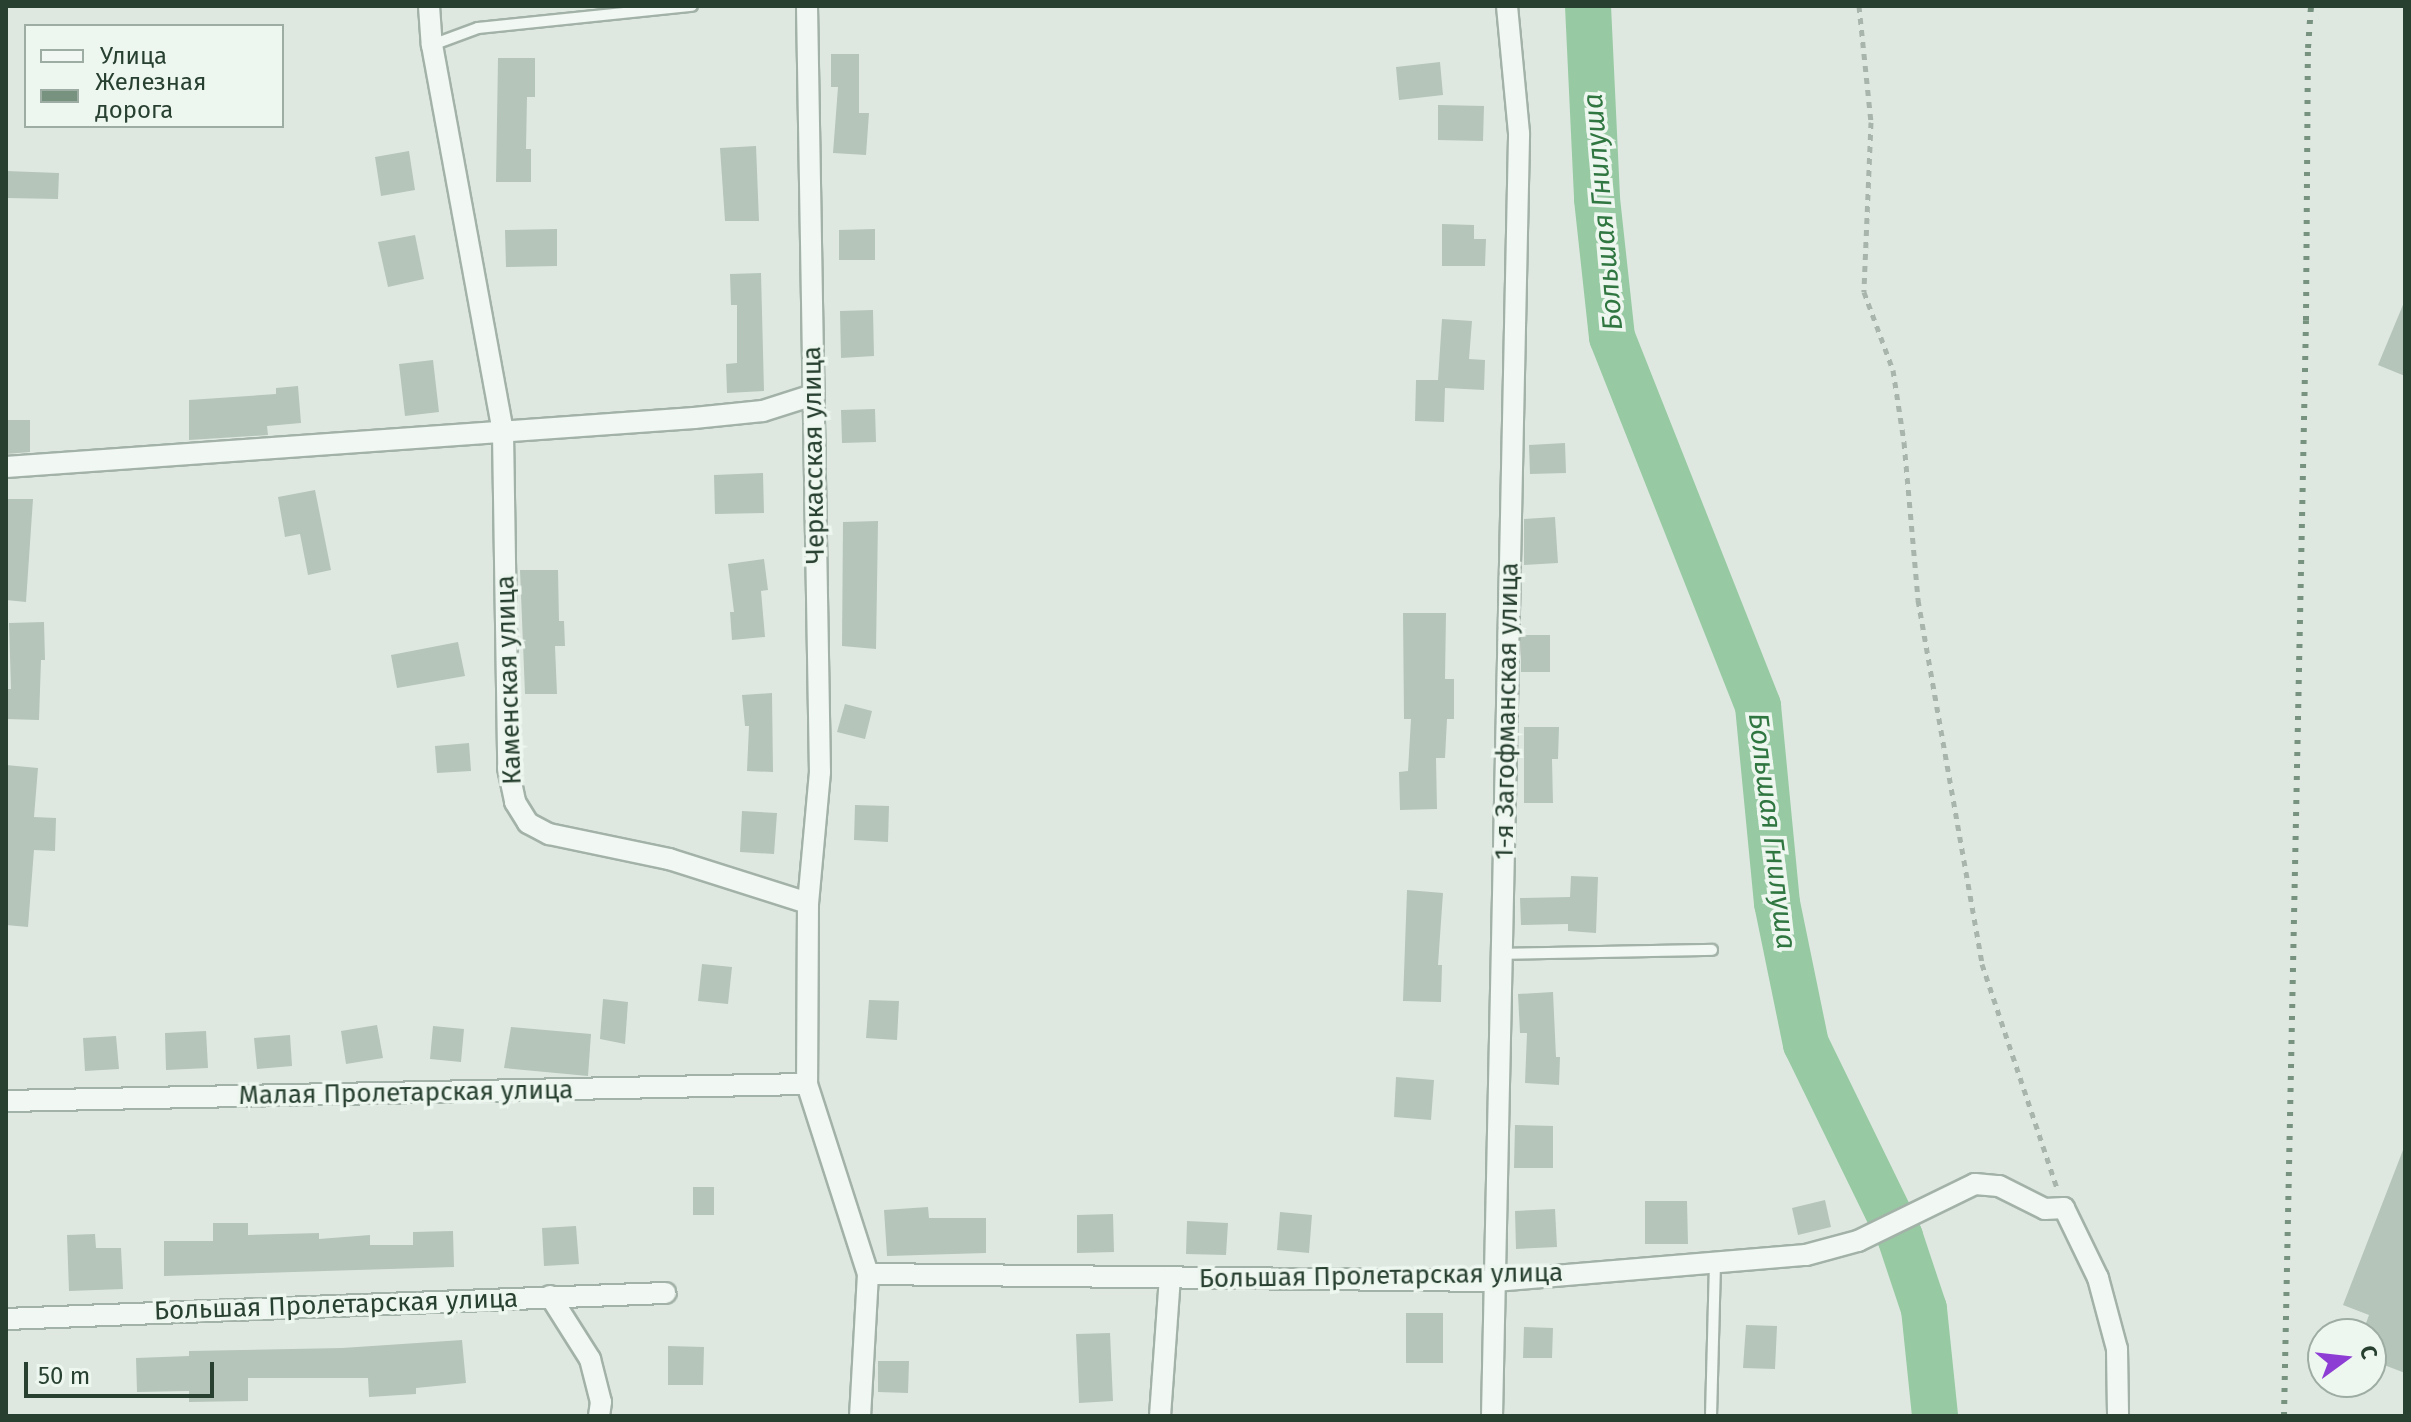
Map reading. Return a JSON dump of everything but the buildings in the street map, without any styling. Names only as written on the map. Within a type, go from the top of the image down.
[{"type":"street","points":[[415,6],[432,45]]},
{"type":"street","name":"Каменская улица","points":[[429,6],[432,45],[503,433],[508,768],[515,802],[528,823],[549,834],[669,859],[808,903]]},
{"type":"street","name":"Черкасская улица","points":[[807,6],[820,772],[808,903],[807,1084],[868,1274]]},
{"type":"street","name":"1-я Загофманская улица","points":[[1492,1416],[1519,133],[1507,6]]},
{"type":"street","points":[[6,467],[503,433],[763,411],[813,395]]},
{"type":"street","name":"Малая Пролетарская улица","points":[[6,1101],[807,1084]]},
{"type":"street","name":"Большая Пролетарская улица","points":[[868,1274],[1495,1281],[1806,1255],[1840,1248],[1975,1184],[1999,1186],[2045,1209],[2064,1208]]},
{"type":"street","points":[[2064,1208],[2098,1278],[2117,1349],[2118,1416]]},
{"type":"street","points":[[860,1416],[868,1274]]},
{"type":"street","points":[[1160,1416],[1170,1278]]},
{"type":"street","name":"Большая Пролетарская улица","points":[[6,1319],[665,1293]]},
{"type":"street","points":[[550,1296],[590,1359],[601,1402],[599,1416]]},
{"type":"lane","points":[[432,45],[478,28],[692,6]]},
{"type":"lane","points":[[1501,954],[1712,950]]},
{"type":"lane","points":[[1711,1416],[1715,1264]]},
{"type":"path","points":[[1859,6],[1871,122],[1864,292],[1893,370],[1904,442],[1918,600],[1982,964],[2064,1208]]},
{"type":"waterway","name":"Большая Гнилуша","points":[[1588,6],[1597,199],[1612,337],[1758,706],[1777,903],[1806,1044],[1900,1237],[1924,1309],[1935,1416]]},
{"type":"railway","points":[[2284,1416],[2311,6]]}]
